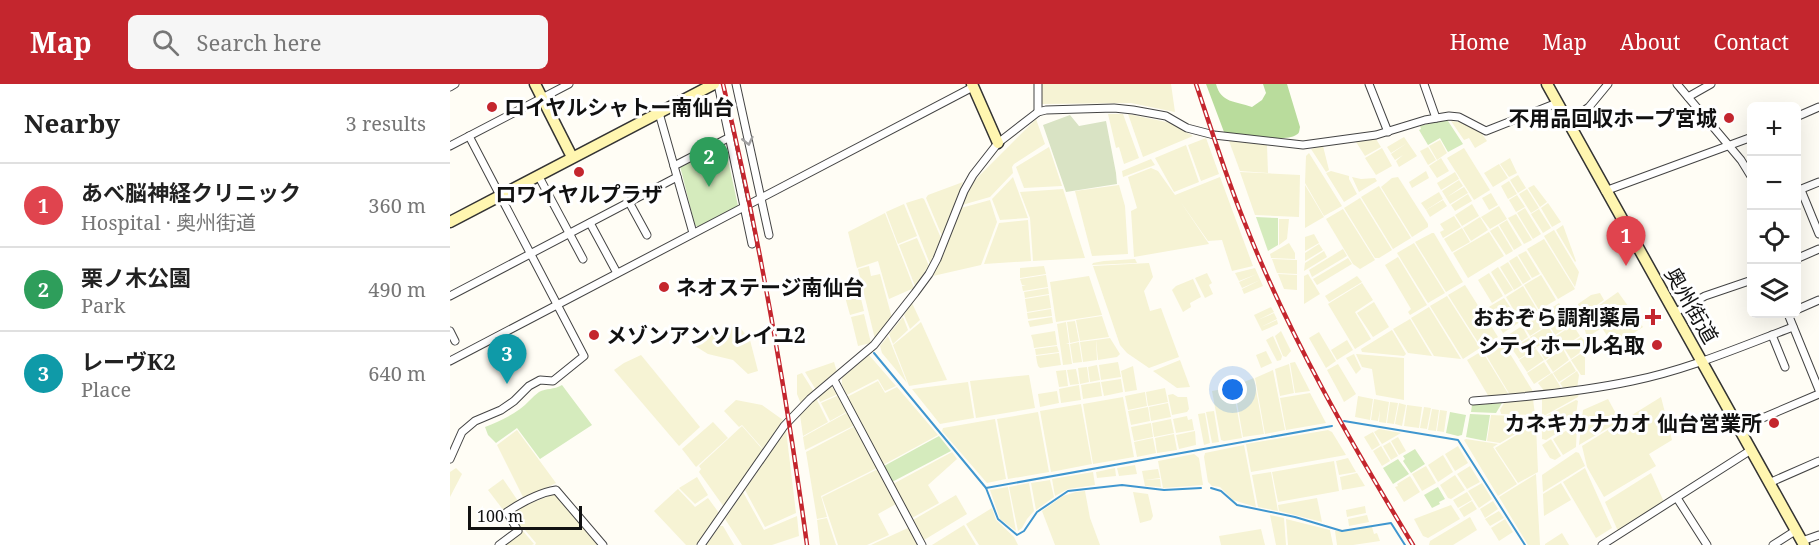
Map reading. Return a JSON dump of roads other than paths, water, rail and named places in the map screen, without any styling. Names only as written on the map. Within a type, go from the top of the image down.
[{"type":"main road","points":[[535,84],[572,157]]},
{"type":"main road","points":[[450,222],[716,84]]},
{"type":"main road","name":"奥州街道","points":[[1546,84],[1803,543]]},
{"type":"main road","points":[[972,86],[998,143]]},
{"type":"street","points":[[450,87],[455,84]]},
{"type":"street","points":[[450,146],[569,84]]},
{"type":"street","points":[[716,84],[730,137],[752,244]]},
{"type":"street","points":[[736,84],[769,235]]},
{"type":"street","points":[[1038,84],[1038,112]]},
{"type":"street","points":[[1369,84],[1388,132]]},
{"type":"street","points":[[1424,84],[1436,118]]},
{"type":"street","points":[[1568,122],[1589,106],[1608,84]]},
{"type":"street","points":[[1677,84],[1730,146],[1747,170]]},
{"type":"street","points":[[1688,97],[1711,84]]},
{"type":"street","points":[[450,361],[972,86]]},
{"type":"street","points":[[701,545],[784,426],[810,399],[874,345],[929,274],[964,191],[998,143],[1038,112],[1046,110],[1133,110],[1166,116],[1187,128],[1214,135],[1303,145],[1388,132],[1449,116],[1459,117],[1486,131],[1557,103]]},
{"type":"street","points":[[1801,115],[1819,107]]},
{"type":"street","points":[[659,113],[693,233]]},
{"type":"street","points":[[450,459],[462,432],[475,421],[501,410],[529,386],[540,380],[553,381],[584,356],[469,136]]},
{"type":"street","points":[[674,166],[730,137]]},
{"type":"street","points":[[1605,191],[1747,139]]},
{"type":"street","points":[[538,175],[583,259]]},
{"type":"street","points":[[450,296],[677,177]]},
{"type":"street","points":[[1801,189],[1819,182]]},
{"type":"street","points":[[1801,194],[1819,234]]},
{"type":"street","points":[[629,202],[647,235]]},
{"type":"street","points":[[590,223],[617,273]]},
{"type":"street","points":[[1801,257],[1819,249]]},
{"type":"street","points":[[1674,313],[1705,296],[1747,282]]},
{"type":"street","points":[[1801,308],[1819,300]]},
{"type":"street","points":[[1739,428],[1819,392],[1790,318]]},
{"type":"street","points":[[1473,401],[1564,393],[1634,381],[1702,362],[1793,327]]},
{"type":"street","points":[[450,331],[455,341]]},
{"type":"street","points":[[1772,335],[1785,367]]},
{"type":"street","points":[[834,380],[922,545]]},
{"type":"street","points":[[450,442],[455,451]]},
{"type":"street","points":[[1602,545],[1751,450]]},
{"type":"street","points":[[1769,483],[1819,461]]},
{"type":"street","points":[[499,545],[518,531],[507,512],[520,503],[545,492],[556,490],[603,545]]},
{"type":"street","points":[[1677,498],[1703,544]]},
{"type":"street","points":[[1773,545],[1796,531]]},
{"type":"street","points":[[1803,543],[1819,535]]},
{"type":"waterway","points":[[874,353],[986,488],[1332,426]]},
{"type":"waterway","points":[[1344,421],[1458,440],[1525,545]]},
{"type":"waterway","points":[[986,488],[998,519],[1017,535],[1024,531],[1037,512],[1068,491],[1122,485],[1164,490],[1201,488]]},
{"type":"waterway","points":[[1211,488],[1221,491],[1237,505],[1295,517],[1342,531],[1391,523],[1405,545]]},
{"type":"railway","points":[[723,84],[771,313],[807,545]]},
{"type":"railway","points":[[1196,84],[1239,209],[1282,309],[1344,428],[1413,545]]},
{"type":"place","name":"ロイヤルシャトー南仙台","points":[[492,107]]},
{"type":"place","name":"不用品回収ホープ宮城","points":[[1729,118]]},
{"type":"place","name":"ロワイヤルプラザ","points":[[579,172]]},
{"type":"place","name":"栗ノ木公園","points":[[709,187]]},
{"type":"place","name":"あべ脳神経クリニック","points":[[1626,266]]},
{"type":"place","name":"ネオステージ南仙台","points":[[664,287]]},
{"type":"place","name":"おおぞら調剤薬局","points":[[1653,317]]},
{"type":"place","name":"メゾンアンソレイユ2","points":[[594,335]]},
{"type":"place","name":"シティホール名取","points":[[1657,345]]},
{"type":"place","name":"レーヴK2","points":[[507,384]]},
{"type":"place","name":"カネキカナカオ 仙台営業所","points":[[1774,423]]}]
